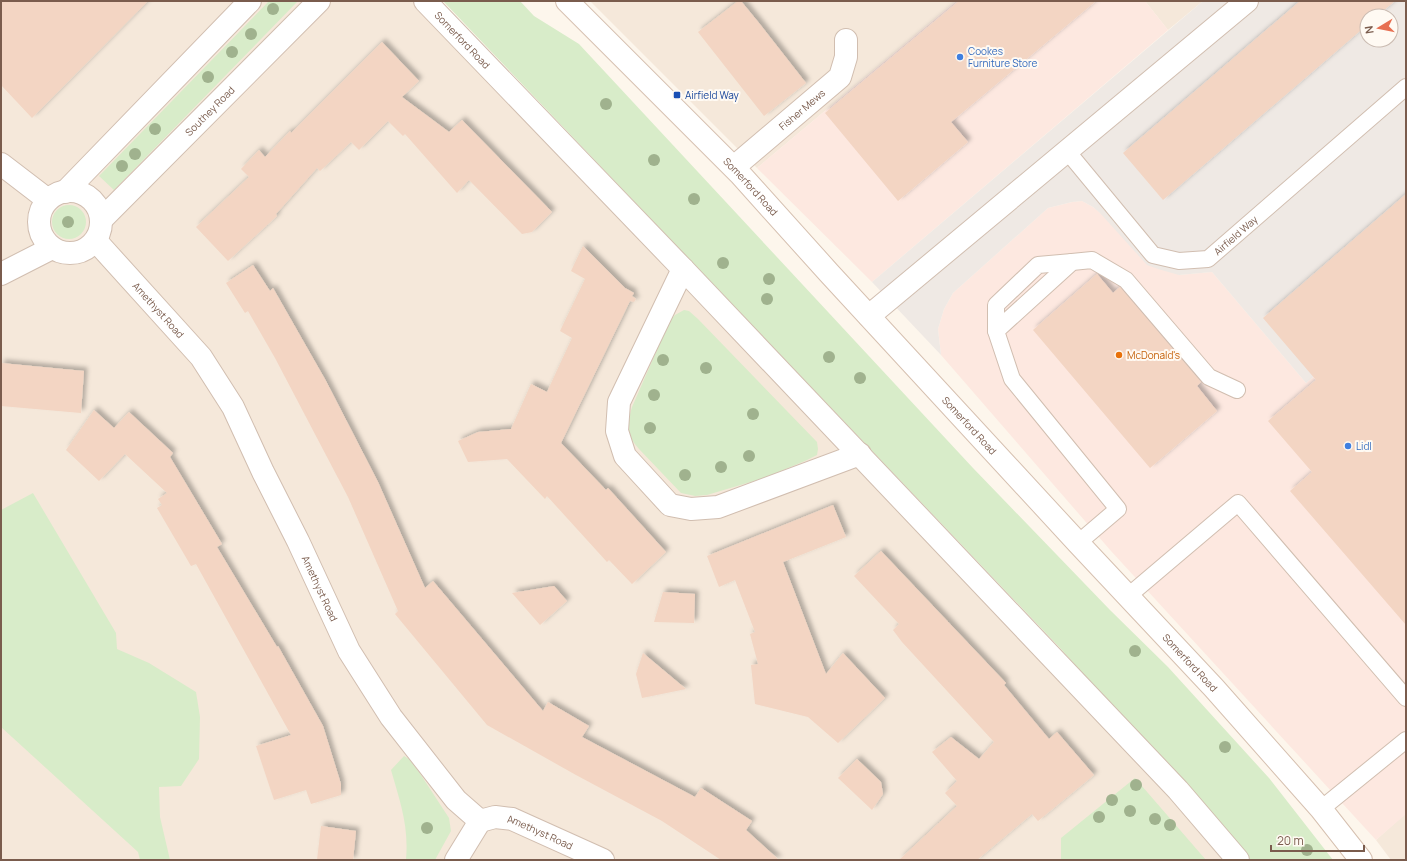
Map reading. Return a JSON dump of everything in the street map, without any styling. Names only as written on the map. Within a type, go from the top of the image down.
[{"type":"street","points":[[1,164],[57,196],[77,192],[87,196],[95,203],[98,230],[88,248],[78,253],[67,253],[52,248],[44,240],[40,230],[39,219],[42,208],[57,196],[250,1]]},
{"type":"street","name":"Southey Road","points":[[98,230],[319,1]]},
{"type":"street","name":"Somerford Road","points":[[424,1],[860,454],[1178,790],[1238,860]]},
{"type":"street","name":"Somerford Road","points":[[567,1],[734,167],[1127,597],[1214,688],[1322,809],[1361,860]]},
{"type":"street","points":[[869,316],[1247,1]]},
{"type":"street","name":"Fisher Mews","points":[[734,167],[840,77],[846,57],[846,40]]},
{"type":"street","name":"Amethyst Road","points":[[98,230],[201,357],[233,407],[349,651],[391,717],[456,800],[480,821],[495,817],[512,819],[603,860]]},
{"type":"street","points":[[1,274],[52,248]]},
{"type":"street","points":[[683,269],[619,402],[616,431],[624,456],[670,505],[691,510],[718,507],[860,454]]},
{"type":"street","points":[[456,860],[480,821]]},
{"type":"lane","name":"Airfield Way","points":[[1067,151],[1152,255],[1179,261],[1208,259],[1406,87]]},
{"type":"lane","points":[[1078,543],[1118,509],[1012,379],[996,331],[996,305],[1038,265],[1092,260],[1126,280],[1209,377],[1236,390]]},
{"type":"lane","points":[[1127,597],[1238,503],[1406,698]]},
{"type":"lane","points":[[1322,809],[1406,740]]},
{"type":"shaded area","points":[[1,1],[425,1],[1238,860],[1,860]]},
{"type":"shaded area","points":[[590,1],[956,1],[757,168]]},
{"type":"shaded area","points":[[956,1],[1145,1],[1168,30],[872,282],[757,168]]},
{"type":"shaded area","points":[[1145,1],[1203,1],[1168,30]]},
{"type":"shaded area","points":[[1203,1],[1406,1],[1406,296],[1306,383],[1212,272],[1179,275],[1147,265],[1100,213],[1082,201],[1048,208],[953,293],[944,309],[938,329],[941,355],[872,282]]},
{"type":"shaded area","points":[[1082,201],[1093,207],[1179,275],[1212,272],[1306,383],[1406,296],[1406,814],[1376,840],[1111,551],[941,355],[938,329],[944,309],[953,293],[1048,208]]},
{"type":"shaded area","points":[[1406,813],[1406,860],[1391,860],[1376,840]]},
{"type":"green space","points":[[269,1],[298,1],[114,190],[99,176]]},
{"type":"green space","points":[[443,1],[520,1],[534,16],[579,44],[973,468],[1110,610],[1168,667],[1269,778],[1333,860],[1250,860],[1060,648]]},
{"type":"green space","points":[[72,205],[79,207],[84,212],[86,222],[84,232],[79,237],[66,239],[59,237],[54,232],[52,219],[54,212],[59,207]]},
{"type":"green space","points":[[684,310],[689,311],[698,319],[817,442],[817,455],[764,478],[707,495],[695,496],[681,493],[639,449],[632,439],[629,429],[629,419],[632,407],[670,320]]},
{"type":"green space","points":[[33,493],[116,633],[117,649],[149,663],[196,692],[200,717],[199,759],[181,786],[159,787],[160,817],[170,860],[140,860],[138,852],[1,727],[1,510]]},
{"type":"green space","points":[[404,756],[409,759],[419,772],[449,818],[451,831],[435,860],[406,860],[407,847],[405,825],[391,770]]},
{"type":"green space","points":[[1135,778],[1206,860],[1061,860],[1061,838]]},
{"type":"building","points":[[1,1],[148,1],[32,118],[1,85]]},
{"type":"building","points":[[738,1],[741,1],[806,83],[764,116],[698,32]]},
{"type":"building","name":"Cookes Furniture Store","points":[[959,1],[1096,1],[951,122],[968,142],[898,201],[825,113]]},
{"type":"building","points":[[1300,1],[1395,1],[1387,8],[1359,8],[1359,32],[1163,200],[1123,153]]},
{"type":"building","points":[[382,42],[419,81],[402,97],[449,132],[462,120],[552,212],[532,232],[522,234],[469,180],[457,193],[405,134],[403,136],[388,121],[359,150],[351,142],[320,171],[317,168],[276,214],[277,216],[228,261],[196,227],[249,177],[241,169],[259,150],[265,157]]},
{"type":"building","name":"Lidl","points":[[1406,194],[1406,625],[1290,491],[1312,472],[1268,421],[1316,380],[1263,318]]},
{"type":"building","points":[[583,246],[625,288],[634,293],[632,296],[636,299],[634,302],[630,301],[561,443],[606,490],[608,488],[666,552],[632,584],[609,560],[607,562],[547,496],[545,499],[507,459],[468,462],[458,441],[478,432],[511,429],[531,384],[547,392],[572,338],[560,331],[585,279],[571,271]]},
{"type":"building","points":[[253,265],[270,291],[273,288],[326,381],[378,482],[425,588],[433,581],[543,711],[548,702],[589,726],[582,737],[695,797],[701,788],[752,821],[746,830],[779,860],[721,860],[662,821],[487,725],[395,614],[398,611],[348,497],[275,358],[248,311],[245,313],[226,283]]},
{"type":"building","name":"McDonald's","points":[[1097,274],[1113,293],[1120,287],[1201,382],[1197,386],[1217,411],[1150,468],[1033,330]]},
{"type":"building","points":[[1,363],[84,371],[81,413],[1,406]]},
{"type":"building","points":[[94,410],[114,428],[129,412],[173,453],[170,457],[222,544],[217,547],[277,647],[278,646],[323,726],[341,784],[341,795],[311,804],[306,790],[274,800],[256,746],[291,735],[196,564],[191,566],[157,508],[162,505],[158,499],[167,493],[125,454],[99,481],[66,450]]},
{"type":"building","points":[[833,505],[846,537],[783,562],[826,674],[843,653],[885,698],[838,743],[808,717],[755,704],[751,665],[758,664],[750,634],[755,632],[735,580],[719,587],[707,556]]},
{"type":"building","points":[[881,551],[1006,683],[1004,685],[1049,739],[1057,732],[1094,775],[1038,821],[1032,814],[977,860],[899,860],[957,806],[945,793],[957,781],[932,752],[951,737],[979,759],[994,742],[902,642],[893,630],[899,624],[854,576]]},
{"type":"building","points":[[554,586],[567,601],[540,625],[512,593]]},
{"type":"building","points":[[663,592],[695,594],[694,623],[654,622]]},
{"type":"building","points":[[643,653],[686,689],[642,698],[636,674]]},
{"type":"building","points":[[857,759],[881,782],[883,794],[872,810],[838,778]]},
{"type":"building","points":[[321,826],[356,831],[353,860],[317,860]]},
{"type":"place","name":"Cookes Furniture Store","points":[[960,57]]},
{"type":"place","name":"Airfield Way","points":[[677,95]]},
{"type":"place","name":"McDonald's","points":[[1119,355]]},
{"type":"place","name":"Lidl","points":[[1348,446]]}]
